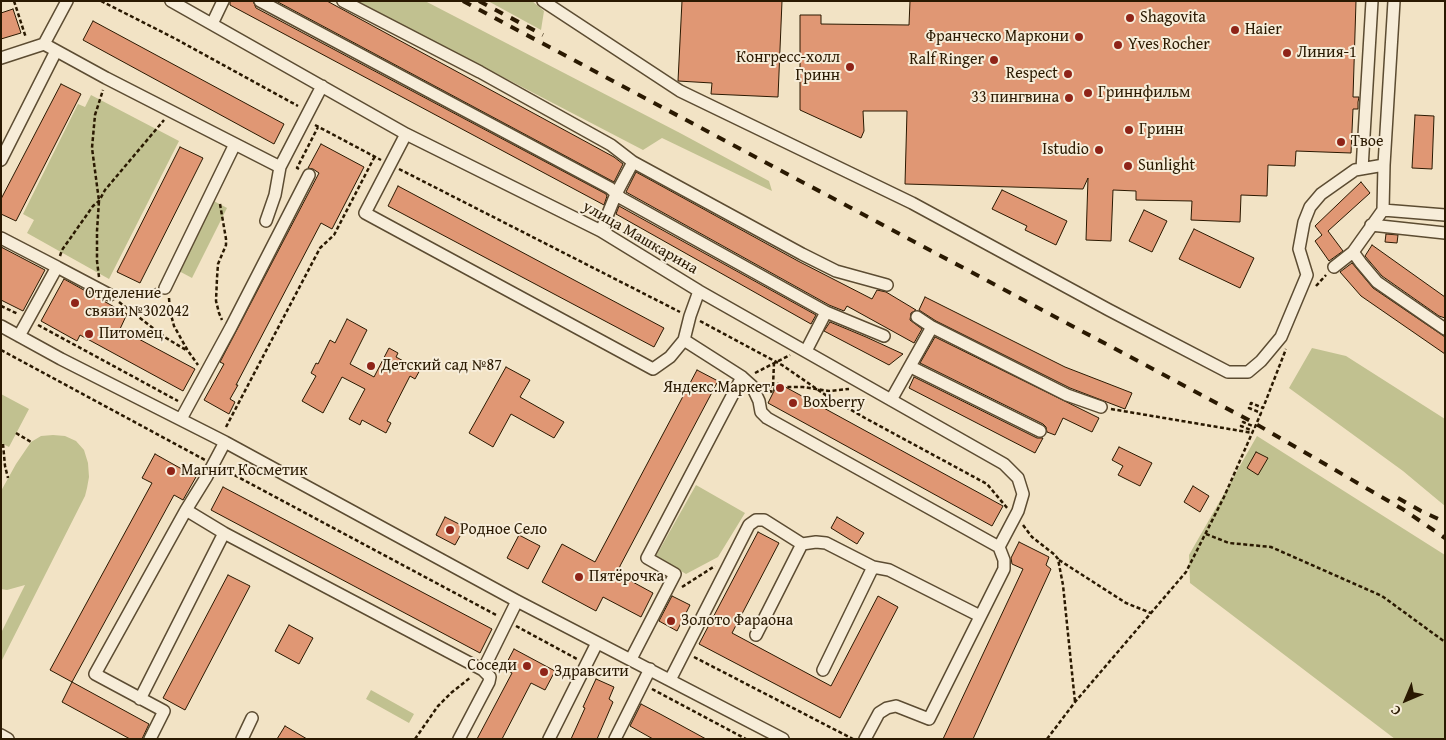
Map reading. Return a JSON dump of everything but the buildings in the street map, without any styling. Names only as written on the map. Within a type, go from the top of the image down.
[{"type":"street","points":[[1,58],[44,44],[67,1]]},
{"type":"street","name":"улица Машкарина","points":[[171,1],[406,134],[601,231],[699,291],[1004,464],[1018,478],[1023,494],[1021,503],[999,548]]},
{"type":"street","points":[[212,24],[223,1]]},
{"type":"street","points":[[260,1],[610,188],[621,198],[826,312],[884,336]]},
{"type":"street","points":[[343,1],[480,72],[611,145],[633,162],[836,271],[887,286]]},
{"type":"street","points":[[543,1],[680,91],[912,202],[1109,310],[1228,372],[1248,372],[1261,361],[1280,337],[1307,275],[1299,249],[1304,222],[1310,207],[1321,194],[1355,170],[1384,165]]},
{"type":"street","points":[[1362,169],[1372,1]]},
{"type":"street","points":[[1334,267],[1353,252],[1384,210],[1384,165],[1394,1]]},
{"type":"street","points":[[44,44],[280,168]]},
{"type":"street","points":[[1,160],[56,51]]},
{"type":"street","points":[[266,221],[275,194],[280,168],[322,86]]},
{"type":"street","points":[[406,134],[366,213],[653,368],[670,357],[684,340],[699,291]]},
{"type":"street","points":[[165,288],[236,144]]},
{"type":"street","points":[[601,231],[616,194],[633,162]]},
{"type":"street","points":[[181,419],[231,327],[309,175]]},
{"type":"street","points":[[1384,210],[1445,215]]},
{"type":"street","points":[[1372,225],[1445,233]]},
{"type":"street","points":[[1,238],[110,295]]},
{"type":"street","points":[[1353,252],[1377,282],[1445,329]]},
{"type":"street","points":[[19,336],[57,267]]},
{"type":"street","points":[[803,349],[826,312]]},
{"type":"street","points":[[917,317],[932,327],[1066,395],[1101,407]]},
{"type":"street","points":[[1,326],[225,442],[517,601],[783,739]]},
{"type":"street","points":[[891,400],[932,327]]},
{"type":"street","points":[[684,340],[742,377],[752,386],[759,401],[761,412],[767,418],[999,548],[1004,560],[1004,568],[929,719],[896,706],[887,708],[879,713],[865,739]]},
{"type":"street","points":[[911,367],[1040,431]]},
{"type":"street","points":[[631,660],[675,574],[647,558],[742,377]]},
{"type":"street","points":[[150,739],[164,711],[95,674],[225,442]]},
{"type":"street","points":[[186,510],[483,670],[490,677],[489,682],[459,739]]},
{"type":"street","points":[[670,680],[749,524],[756,520],[764,520],[802,544],[826,543],[873,567],[889,570],[980,616]]},
{"type":"street","points":[[140,699],[224,532]]},
{"type":"street","points":[[756,635],[802,544]]},
{"type":"street","points":[[823,670],[873,567]]},
{"type":"street","points":[[483,670],[517,601]]},
{"type":"street","points":[[549,739],[597,643]]},
{"type":"street","points":[[615,739],[650,669]]},
{"type":"street","points":[[242,739],[252,718]]},
{"type":"street","points":[[1,735],[8,739]]},
{"type":"path","points":[[14,1],[30,49]]},
{"type":"path","points":[[101,1],[174,38],[301,108]]},
{"type":"path","points":[[98,289],[97,231],[99,201],[92,148],[96,115],[106,78]]},
{"type":"path","points":[[57,267],[62,250],[88,213],[99,201],[105,190],[161,125],[170,110]]},
{"type":"path","points":[[297,168],[318,126]]},
{"type":"path","points":[[226,427],[320,248],[334,235],[375,156]]},
{"type":"path","points":[[216,186],[226,245],[218,264],[216,302],[222,319],[231,327]]},
{"type":"path","points":[[110,295],[165,288],[169,296],[174,326],[188,351],[207,372]]},
{"type":"path","points":[[110,295],[166,338],[188,351]]},
{"type":"path","points":[[1,306],[187,406]]},
{"type":"path","points":[[1253,433],[1254,431],[1241,426],[1243,422],[1255,427],[1261,413],[1249,408],[1251,403],[1263,408],[1288,345]]},
{"type":"path","points":[[742,377],[754,374],[803,349]]},
{"type":"path","points":[[1,356],[3,351],[586,664]]},
{"type":"path","points":[[774,363],[774,387],[803,387],[829,391],[846,390],[865,384]]},
{"type":"path","points":[[1101,407],[1253,433]]},
{"type":"path","points":[[16,433],[31,442]]},
{"type":"path","points":[[1048,739],[1075,702],[1186,572],[1224,498],[1253,433]]},
{"type":"path","points":[[4,444],[5,466],[8,478]]},
{"type":"path","points":[[1205,533],[1229,543],[1271,547],[1382,596],[1445,642]]},
{"type":"path","points":[[1046,547],[1058,559],[1126,603],[1151,613]]},
{"type":"path","points":[[661,601],[733,554]]},
{"type":"path","points":[[1058,559],[1063,585],[1075,702]]},
{"type":"path","points":[[684,651],[853,739]]},
{"type":"path","points":[[415,739],[438,706],[476,672],[483,670]]},
{"type":"path","points":[[642,684],[746,739]]},
{"type":"green space","points":[[357,1],[425,1],[769,181],[772,191],[662,138],[643,150]]},
{"type":"green space","points":[[488,1],[532,1],[544,11],[541,30]]},
{"type":"green space","points":[[91,95],[179,141],[109,279],[27,233],[34,220],[23,214],[78,104],[85,107]]},
{"type":"green space","points":[[212,200],[227,208],[192,278],[177,270]]},
{"type":"green space","points":[[1312,348],[1346,356],[1445,419],[1445,506],[1403,471],[1289,388]]},
{"type":"green space","points":[[1,394],[29,409],[9,447],[1,443]]},
{"type":"green space","points":[[41,436],[65,436],[76,441],[84,450],[88,463],[89,477],[87,488],[85,496],[1,662],[1,633],[25,585],[7,590],[1,589],[1,491],[31,442]]},
{"type":"green space","points":[[1257,436],[1445,555],[1445,739],[1395,739],[1190,583],[1189,555]]},
{"type":"green space","points":[[696,485],[745,513],[718,557],[686,574],[656,556]]},
{"type":"green space","points":[[371,690],[414,714],[409,723],[366,699]]},
{"type":"railway","points":[[463,1],[1256,424],[1404,510],[1445,538]]},
{"type":"railway","points":[[479,1],[543,35]]},
{"type":"railway","points":[[1398,498],[1445,522]]},
{"type":"place","name":"Shagovita","points":[[1130,18]]},
{"type":"place","name":"Haier","points":[[1235,30]]},
{"type":"place","name":"Франческо Маркони","points":[[1079,37]]},
{"type":"place","name":"Yves Rocher","points":[[1118,45]]},
{"type":"place","name":"Линия-1","points":[[1287,53]]},
{"type":"place","name":"Ralf Ringer","points":[[994,60]]},
{"type":"place","name":"Конгресс-холл Гринн","points":[[850,67]]},
{"type":"place","name":"Respect","points":[[1068,74]]},
{"type":"place","name":"Гриннфильм","points":[[1088,93]]},
{"type":"place","name":"33 пингвина","points":[[1069,98]]},
{"type":"place","name":"Гринн","points":[[1129,130]]},
{"type":"place","name":"Твое","points":[[1341,142]]},
{"type":"place","name":"Istudio","points":[[1099,150]]},
{"type":"place","name":"Sunlight","points":[[1128,166]]},
{"type":"place","name":"Отделение связи №302042","points":[[75,303]]},
{"type":"place","name":"Питомец","points":[[89,334]]},
{"type":"place","name":"Детский сад №87","points":[[371,366]]},
{"type":"place","name":"Яндекс.Маркет","points":[[780,388]]},
{"type":"place","name":"Boxberry","points":[[793,403]]},
{"type":"place","name":"Магнит Косметик","points":[[171,471]]},
{"type":"place","name":"Родное Село","points":[[450,530]]},
{"type":"place","name":"Пятёрочка","points":[[579,577]]},
{"type":"place","name":"Золото Фараона","points":[[671,621]]},
{"type":"place","name":"Соседи","points":[[527,666]]},
{"type":"place","name":"Здравсити","points":[[544,672]]}]
